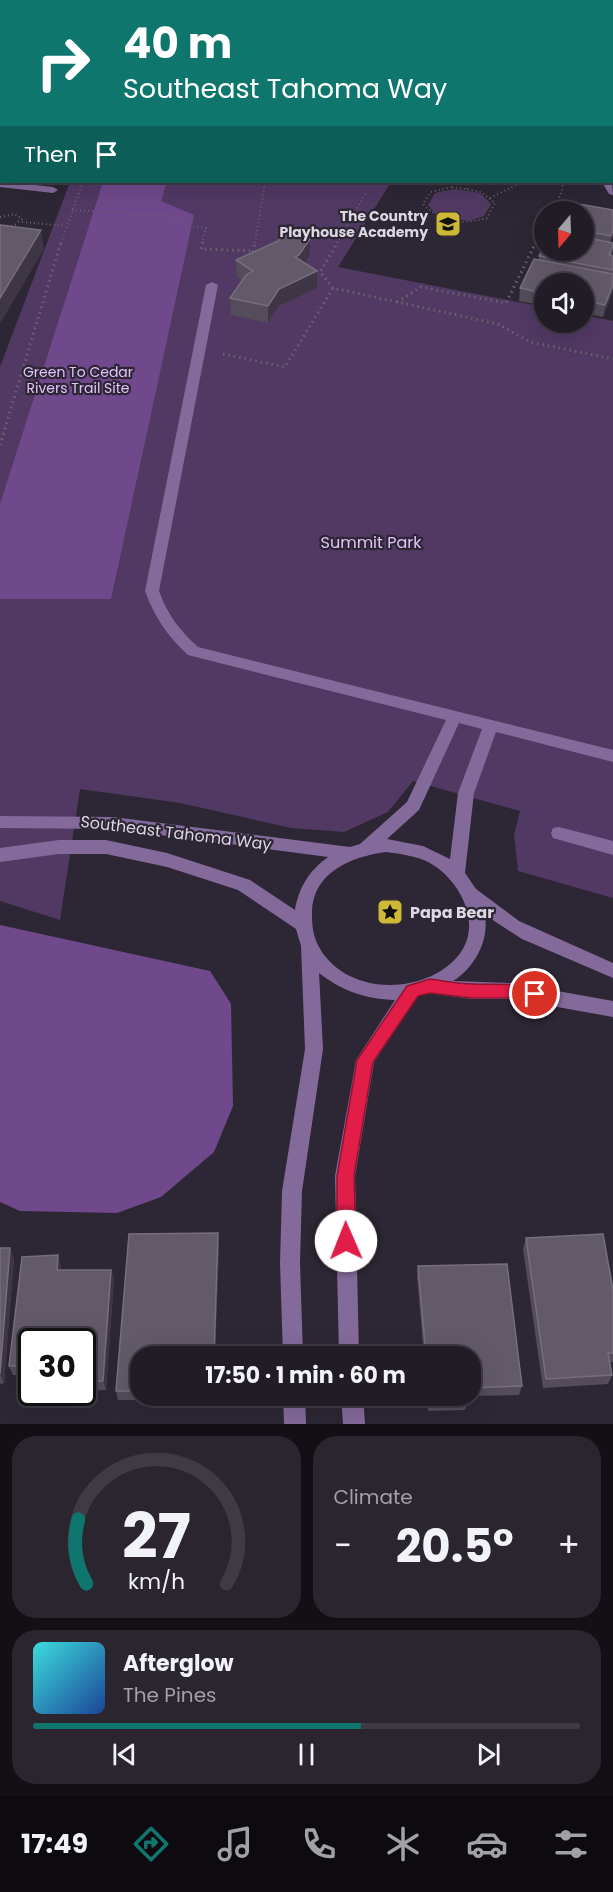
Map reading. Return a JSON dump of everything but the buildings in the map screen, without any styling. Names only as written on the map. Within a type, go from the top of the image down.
[{"type":"street","points":[[0,184],[53,190]]},
{"type":"street","points":[[212,285],[152,591],[160,614],[193,651],[613,756]]},
{"type":"street","points":[[358,851],[413,806],[455,716]]},
{"type":"street","points":[[456,875],[466,793],[491,725]]},
{"type":"street","name":"Southeast Tahoma Way","points":[[0,822],[113,823],[358,851]]},
{"type":"street","points":[[559,834],[613,848]]},
{"type":"street","points":[[293,1346],[290,1263],[292,1191],[314,1049],[309,947],[302,924],[303,901],[313,881],[332,861],[358,851],[386,845],[415,850],[442,862],[470,893],[506,922],[530,935],[589,958],[613,971]]},
{"type":"street","name":"Southeast Tahoma Way","points":[[0,855],[59,847],[106,847],[167,860],[244,885],[302,924]]},
{"type":"street","points":[[349,1346],[345,1176],[365,1060],[421,988],[453,973],[470,954],[478,929],[475,904],[470,893]]},
{"type":"street","points":[[309,947],[324,967],[347,982],[374,991],[421,988],[513,991],[613,1009]]},
{"type":"street","points":[[294,1406],[295,1424]]},
{"type":"street","points":[[352,1406],[354,1424]]},
{"type":"path","points":[[0,445],[66,226],[83,183]]},
{"type":"path","points":[[252,258],[265,183]]},
{"type":"path","points":[[467,189],[468,183]]},
{"type":"path","points":[[489,198],[504,193],[520,183]]},
{"type":"path","points":[[557,201],[562,191],[562,183]]},
{"type":"path","points":[[452,187],[467,189],[481,192],[495,203],[487,218],[470,224],[434,218],[423,204],[431,192],[452,187]]},
{"type":"path","points":[[366,193],[320,272],[333,288],[498,324],[530,342],[613,359]]},
{"type":"path","points":[[72,210],[171,216],[187,226],[206,228],[201,249],[253,251]]},
{"type":"path","points":[[0,217],[15,214],[21,217],[21,222]]},
{"type":"path","points":[[0,225],[13,226],[21,222],[66,226]]},
{"type":"path","points":[[396,302],[421,286],[506,303],[534,246]]},
{"type":"path","points":[[200,349],[285,367],[333,288]]},
{"type":"green space","name":"Summit Park","points":[[70,183],[390,183],[338,267],[534,305],[534,333],[594,333],[594,317],[613,321],[613,898],[518,871],[514,834],[520,811],[413,781],[388,812],[344,832],[291,828],[180,803],[80,789],[60,920],[0,901],[0,367]]},
{"type":"green space","name":"Green To Cedar Rivers Trail Site","points":[[103,183],[167,183],[161,201],[194,215],[111,599],[0,599],[0,504]]},
{"type":"green space","points":[[454,189],[480,193],[491,204],[484,216],[469,221],[437,216],[428,205],[435,193]]},
{"type":"green space","points":[[0,925],[210,971],[231,1004],[233,1106],[214,1152],[161,1197],[117,1213],[20,1211],[0,1202]]},
{"type":"place","name":"The Country Playhouse Academy","points":[[448,224]]},
{"type":"place","name":"Papa Bear","points":[[390,912]]},
{"type":"route","points":[[346,1241],[345,1176],[365,1060],[412,990],[430,986],[535,994]]}]
